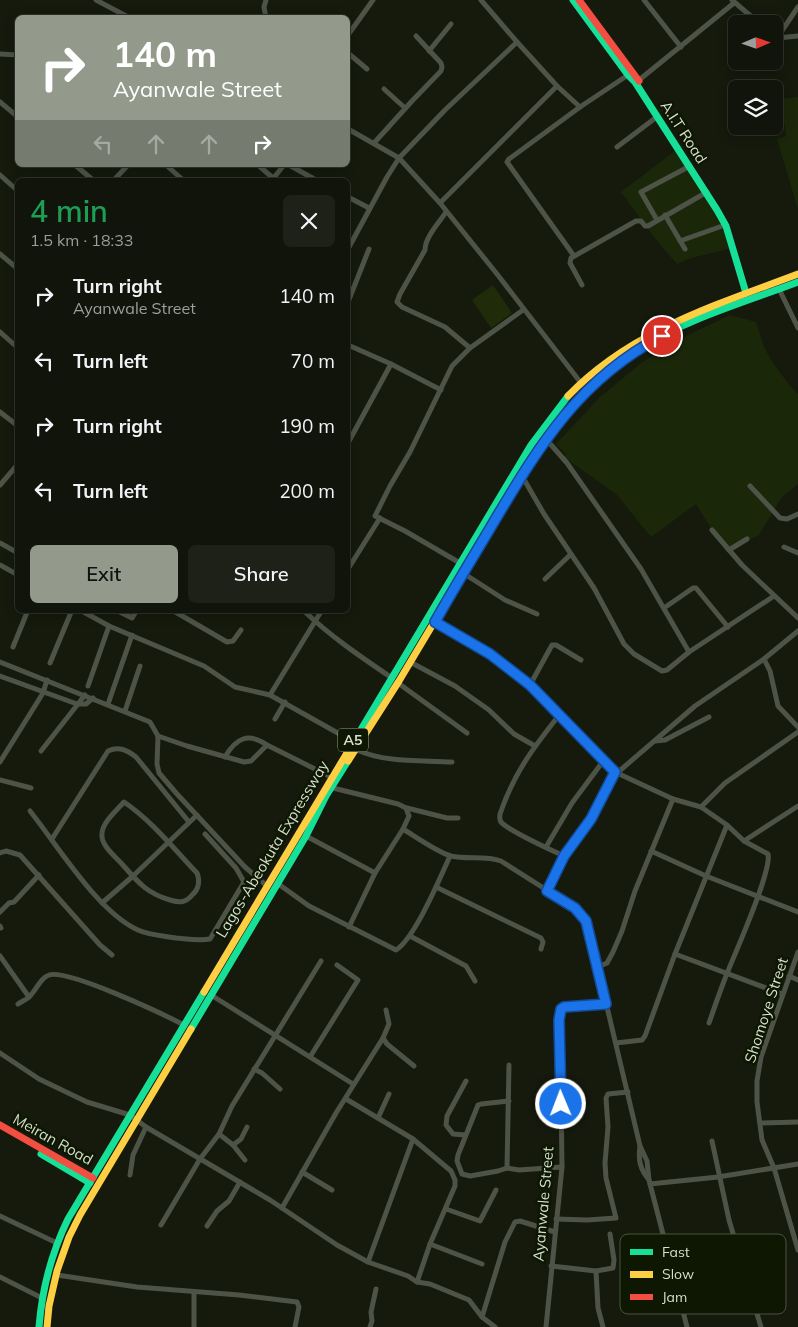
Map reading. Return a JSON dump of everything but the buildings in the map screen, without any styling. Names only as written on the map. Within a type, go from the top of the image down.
[{"type":"main road","name":"A.I.T Road","points":[[573,0],[628,75],[649,100],[722,208],[731,230],[748,292]]},
{"type":"main road","name":"A.I.T Road","points":[[579,0],[639,80],[658,116],[707,192],[725,225],[748,292]]},
{"type":"main road","name":"Lagos-Abeokuta Expressway","points":[[48,1327],[48,1312],[57,1275],[72,1230],[357,750],[460,563],[521,458],[553,415],[581,383],[639,340],[665,325],[798,274]]},
{"type":"main road","name":"Lagos-Abeokuta Expressway","points":[[38,1327],[47,1274],[57,1243],[68,1219],[352,741],[410,662],[546,438],[584,393],[604,374],[640,348],[700,318],[796,283]]},
{"type":"main road","points":[[796,283],[798,291]]},
{"type":"main road","name":"Meiran Road","points":[[0,1125],[92,1180]]},
{"type":"main road","name":"Meiran Road","points":[[0,1130],[92,1180]]},
{"type":"street","points":[[96,0],[124,15]]},
{"type":"street","points":[[265,15],[264,7],[266,0]]},
{"type":"street","points":[[350,32],[373,0]]},
{"type":"street","points":[[481,0],[557,86],[580,107]]},
{"type":"street","points":[[644,0],[681,47]]},
{"type":"street","points":[[639,80],[681,47],[733,1],[749,15]]},
{"type":"street","points":[[783,27],[798,7]]},
{"type":"street","points":[[429,51],[451,24]]},
{"type":"street","points":[[374,143],[442,71],[441,63],[416,36]]},
{"type":"street","points":[[783,37],[798,36]]},
{"type":"street","points":[[350,245],[369,208],[399,158],[445,110],[517,42]]},
{"type":"street","points":[[0,54],[15,55]]},
{"type":"street","points":[[350,55],[367,69]]},
{"type":"street","points":[[574,256],[507,162],[580,107],[628,75]]},
{"type":"street","points":[[440,203],[557,86]]},
{"type":"street","points":[[384,89],[405,108]]},
{"type":"street","points":[[0,102],[15,114]]},
{"type":"street","points":[[617,147],[658,116]]},
{"type":"street","points":[[350,130],[399,158],[440,203],[581,383]]},
{"type":"street","points":[[657,220],[641,192],[690,166]]},
{"type":"street","points":[[77,167],[91,178]]},
{"type":"street","points":[[116,178],[126,167]]},
{"type":"street","points":[[168,167],[182,178]]},
{"type":"street","points":[[260,167],[271,178]]},
{"type":"street","points":[[273,178],[282,167]]},
{"type":"street","points":[[293,167],[312,178]]},
{"type":"street","points":[[0,175],[15,188]]},
{"type":"street","points":[[582,286],[569,260],[574,256],[639,220],[645,226],[648,226],[707,192]]},
{"type":"street","points":[[350,197],[369,208]]},
{"type":"street","points":[[446,212],[430,236],[425,250],[397,302],[402,307],[445,327],[470,348]]},
{"type":"street","points":[[665,215],[685,249]]},
{"type":"street","points":[[680,241],[725,225]]},
{"type":"street","points":[[350,297],[369,249]]},
{"type":"street","points":[[0,254],[15,266]]},
{"type":"street","points":[[779,290],[797,325]]},
{"type":"street","points":[[460,563],[375,516],[410,452],[452,366],[470,348],[523,310]]},
{"type":"street","points":[[0,332],[15,345]]},
{"type":"street","points":[[350,346],[391,364],[441,390]]},
{"type":"street","points":[[350,440],[391,364]]},
{"type":"street","points":[[0,412],[15,424]]},
{"type":"street","points":[[546,438],[567,463],[641,569],[690,652]]},
{"type":"street","points":[[0,485],[15,468]]},
{"type":"street","points":[[522,475],[544,514],[594,588],[624,644],[634,654],[665,671],[774,596]]},
{"type":"street","points":[[750,486],[780,518],[787,519],[798,514]]},
{"type":"street","points":[[350,567],[380,518]]},
{"type":"street","points":[[712,530],[729,550],[798,618]]},
{"type":"street","points":[[729,550],[747,539]]},
{"type":"street","points":[[0,543],[15,551]]},
{"type":"street","points":[[784,548],[798,553]]},
{"type":"street","points":[[545,579],[571,554]]},
{"type":"street","points":[[0,565],[15,573]]},
{"type":"street","points":[[463,573],[505,600],[537,614]]},
{"type":"street","points":[[664,608],[693,588],[696,588],[728,627]]},
{"type":"street","points":[[13,648],[27,613]]},
{"type":"street","points":[[50,663],[71,613]]},
{"type":"street","points":[[85,613],[109,626],[204,666],[235,687],[270,695],[285,702],[352,741]]},
{"type":"street","points":[[122,613],[132,618],[135,613]]},
{"type":"street","points":[[177,613],[227,642],[233,641],[241,630]]},
{"type":"street","points":[[306,613],[365,660],[467,733]]},
{"type":"street","points":[[270,695],[320,613]]},
{"type":"street","points":[[435,622],[490,654],[530,685],[616,772],[673,799],[701,807],[727,825],[744,841],[765,852],[769,857],[758,896],[709,1023]]},
{"type":"street","points":[[88,686],[109,626]]},
{"type":"street","points":[[547,891],[564,856],[591,819],[616,772],[700,702],[764,659],[798,631]]},
{"type":"street","points":[[108,704],[132,635]]},
{"type":"street","points":[[530,685],[552,645],[556,645],[581,660]]},
{"type":"street","points":[[764,659],[770,671],[778,706],[797,723]]},
{"type":"street","points":[[0,662],[147,720],[158,736],[157,770],[245,867],[267,886]]},
{"type":"street","points":[[410,662],[455,686],[489,710],[514,734],[535,746]]},
{"type":"street","points":[[125,711],[140,666]]},
{"type":"street","points":[[0,676],[76,704],[86,704],[93,698]]},
{"type":"street","points":[[0,762],[43,692],[47,680]]},
{"type":"street","points":[[41,752],[76,704],[85,695]]},
{"type":"street","points":[[276,719],[285,702]]},
{"type":"street","points":[[560,714],[535,746],[513,780],[500,814],[500,819],[502,823],[564,856]]},
{"type":"street","points":[[654,741],[666,740],[709,718]]},
{"type":"street","points":[[701,807],[726,782],[798,732]]},
{"type":"street","points":[[158,736],[244,762],[250,761],[267,745]]},
{"type":"street","points":[[225,757],[239,740],[256,738],[331,777]]},
{"type":"street","points":[[52,839],[108,752],[115,749],[125,750],[136,757],[189,822]]},
{"type":"street","points":[[357,750],[381,758],[452,762]]},
{"type":"street","points":[[546,847],[572,803],[604,760]]},
{"type":"street","points":[[0,780],[30,788]]},
{"type":"street","points":[[333,788],[447,818],[458,818]]},
{"type":"street","points":[[598,967],[607,963],[613,952],[673,799]]},
{"type":"street","points":[[124,802],[168,841],[197,873],[199,878],[196,892],[187,901],[177,902],[159,897],[144,888],[133,876],[105,846],[101,836],[105,824],[124,802]]},
{"type":"street","points":[[744,841],[798,806]]},
{"type":"street","points":[[349,927],[375,873],[403,829],[409,816],[406,808]]},
{"type":"street","points":[[30,811],[102,902],[121,920],[140,931],[156,935],[201,940],[210,939],[244,882],[236,868],[205,834]]},
{"type":"street","points":[[102,902],[133,876],[197,815]]},
{"type":"street","points":[[616,1043],[642,1040],[644,1038],[675,954],[727,825]]},
{"type":"street","points":[[403,829],[450,856],[496,859],[575,908],[582,915],[588,927],[628,1092],[640,1146],[640,1165],[649,1182],[663,1234]]},
{"type":"street","points":[[306,836],[375,873]]},
{"type":"street","points":[[0,853],[6,851],[16,853],[39,875],[100,945],[112,955]]},
{"type":"street","points":[[651,851],[706,876],[798,912]]},
{"type":"street","points":[[277,883],[309,906],[396,950],[410,936],[450,856]]},
{"type":"street","points":[[0,912],[9,903],[14,902],[39,875]]},
{"type":"street","points":[[436,887],[541,938],[544,942],[541,949]]},
{"type":"street","points":[[410,936],[466,966],[475,981]]},
{"type":"street","name":"Shomoye Street","points":[[798,952],[782,994],[759,1067],[757,1081],[762,1140],[774,1168],[798,1250]]},
{"type":"street","points":[[675,954],[782,994]]},
{"type":"street","points":[[0,956],[29,997]]},
{"type":"street","points":[[161,1224],[200,1159],[219,1134],[232,1106],[321,961]]},
{"type":"street","points":[[310,1057],[358,980],[338,965]]},
{"type":"street","points":[[18,1004],[29,997],[45,977],[55,974],[129,999],[184,1025]]},
{"type":"street","points":[[789,976],[798,980]]},
{"type":"street","points":[[211,995],[353,1084]]},
{"type":"street","name":"Ayanwale Street","points":[[546,1327],[562,1167],[560,1013],[564,1007],[606,1004]]},
{"type":"street","points":[[282,1208],[353,1084],[383,1038],[389,1024],[386,1010]]},
{"type":"street","points":[[383,1038],[387,1044],[414,1066]]},
{"type":"street","points":[[0,1054],[39,1080],[79,1098],[130,1115],[146,1127],[282,1208],[337,1245],[368,1262],[469,1300],[482,1317],[495,1327]]},
{"type":"street","points":[[507,1168],[509,1065]]},
{"type":"street","points":[[254,1069],[262,1073],[280,1089]]},
{"type":"street","points":[[465,1136],[453,1134],[446,1125],[447,1116],[466,1081]]},
{"type":"street","points":[[556,1220],[602,1220],[616,1218],[606,1178],[605,1163],[608,1127],[606,1098],[608,1094],[628,1092]]},
{"type":"street","points":[[378,1118],[389,1094]]},
{"type":"street","points":[[346,1099],[413,1139],[451,1171],[454,1176],[455,1186],[430,1244],[417,1282]]},
{"type":"street","points":[[508,1101],[478,1105],[457,1161],[462,1174],[470,1176],[507,1168],[519,1170],[562,1167]]},
{"type":"street","points":[[760,1123],[798,1122]]},
{"type":"street","points":[[130,1175],[133,1155],[146,1127]]},
{"type":"street","points":[[233,1145],[241,1139],[247,1127]]},
{"type":"street","points":[[219,1134],[233,1145],[245,1160]]},
{"type":"street","points":[[368,1262],[413,1139]]},
{"type":"street","points":[[712,1141],[718,1176],[733,1234]]},
{"type":"street","points":[[649,1182],[718,1176],[798,1164]]},
{"type":"street","points":[[302,1172],[332,1190]]},
{"type":"street","points":[[207,1226],[216,1211],[229,1201],[240,1182]]},
{"type":"street","points":[[446,1209],[480,1221],[496,1190]]},
{"type":"street","points":[[0,1216],[57,1243]]},
{"type":"street","points":[[482,1317],[505,1242],[515,1222],[520,1221],[555,1232]]},
{"type":"street","points":[[551,1266],[596,1271],[613,1268],[614,1260],[610,1234]]},
{"type":"street","points":[[430,1244],[482,1264]]},
{"type":"street","points":[[596,1271],[598,1308],[603,1327]]},
{"type":"street","points":[[57,1275],[137,1287],[194,1293],[239,1295],[297,1302],[299,1307],[295,1327]]},
{"type":"street","points":[[0,1277],[42,1298]]},
{"type":"street","points":[[370,1327],[376,1289]]},
{"type":"street","points":[[194,1293],[194,1327]]},
{"type":"street","points":[[684,1314],[687,1327]]},
{"type":"street","points":[[757,1314],[761,1327]]},
{"type":"shaded area","points":[[798,97],[798,209],[777,139],[786,136],[783,99]]},
{"type":"shaded area","points":[[679,148],[724,225],[732,248],[691,258],[677,264],[621,192]]},
{"type":"shaded area","points":[[493,285],[512,313],[491,328],[472,300]]},
{"type":"shaded area","points":[[730,315],[756,322],[764,347],[773,363],[798,394],[798,484],[782,497],[759,535],[726,552],[696,504],[651,537],[616,494],[564,457],[566,454],[556,444],[599,398],[641,363],[684,337]]},
{"type":"traffic: fast","points":[[573,0],[635,82],[717,210],[726,226],[746,293]]},
{"type":"traffic: fast","points":[[512,492],[538,451],[567,412],[601,377],[620,362],[640,348],[678,328],[718,311],[798,282]]},
{"type":"traffic: fast","points":[[347,753],[531,445],[568,396]]},
{"type":"traffic: fast","points":[[191,1029],[306,836],[326,796],[348,761]]},
{"type":"traffic: fast","points":[[39,1327],[42,1299],[48,1272],[68,1219],[204,992]]},
{"type":"traffic: fast","points":[[41,1154],[90,1183]]},
{"type":"traffic: slow","points":[[568,396],[592,373],[646,337],[706,309],[798,274]]},
{"type":"traffic: slow","points":[[348,761],[399,681],[512,492]]},
{"type":"traffic: slow","points":[[204,992],[347,753]]},
{"type":"traffic: slow","points":[[47,1327],[49,1306],[57,1271],[69,1237],[80,1215],[191,1029]]},
{"type":"traffic: jam","points":[[579,0],[639,81]]},
{"type":"traffic: jam","points":[[0,1125],[93,1178]]},
{"type":"route","points":[[561,1104],[559,1020],[561,1009],[564,1007],[606,1004],[586,921],[579,911],[547,891],[564,856],[591,819],[615,772],[530,685],[490,654],[435,622],[527,466],[568,410],[590,387],[620,361],[662,336]]}]
